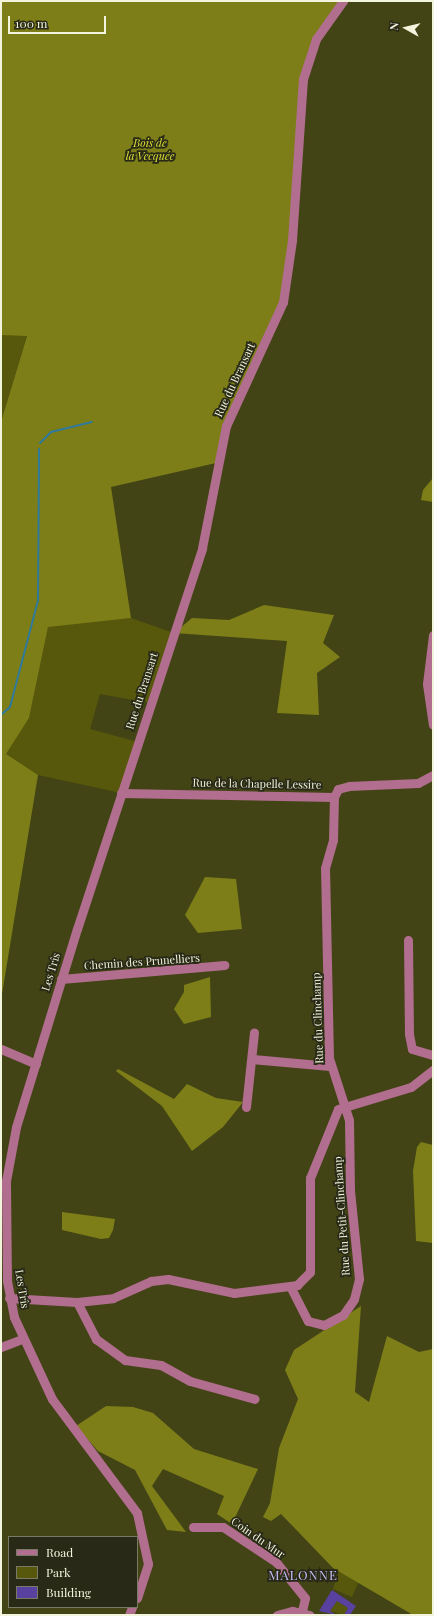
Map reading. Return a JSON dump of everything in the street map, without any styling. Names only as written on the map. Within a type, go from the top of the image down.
[{"type":"street","name":"Rue du Bransart","points":[[121,793],[204,542],[226,426],[283,302],[292,240],[303,79],[316,39],[343,1]]},
{"type":"street","points":[[433,635],[427,684],[433,725]]},
{"type":"street","name":"Rue de la Chapelle Lessire","points":[[121,793],[334,798],[338,789],[349,786],[418,783],[433,775]]},
{"type":"street","name":"Les Trîs","points":[[121,793],[16,1127],[6,1181],[9,1298],[22,1339],[65,1417],[137,1513],[148,1564],[138,1595]]},
{"type":"street","name":"Rue du Clinchamp","points":[[334,798],[333,840],[325,868],[330,1066],[344,1107]]},
{"type":"street","points":[[408,940],[409,1034],[412,1049],[433,1056]]},
{"type":"street","name":"Chemin des Prunelliers","points":[[61,980],[224,965]]},
{"type":"street","points":[[246,1107],[254,1032]]},
{"type":"street","points":[[1,1049],[36,1064]]},
{"type":"street","points":[[252,1059],[330,1066]]},
{"type":"street","points":[[9,1298],[77,1302],[113,1298],[156,1280],[234,1293],[262,1287],[291,1288],[306,1279],[310,1272],[310,1178],[338,1109],[411,1087],[433,1070]]},
{"type":"street","name":"Rue du Petit-Clinchamp","points":[[291,1288],[305,1318],[315,1326],[335,1321],[354,1299],[359,1279],[350,1191],[350,1126],[344,1107]]},
{"type":"street","points":[[77,1302],[96,1339],[125,1360],[161,1365],[190,1381],[255,1399]]},
{"type":"street","points":[[1,1347],[22,1339]]},
{"type":"street","name":"Coin du Mur","points":[[193,1526],[223,1527],[276,1562],[305,1598],[306,1613]]},
{"type":"street","points":[[277,1615],[306,1613]]},
{"type":"green space","name":"Bois de la Vecquée","points":[[1,1],[343,1],[316,39],[303,79],[283,302],[234,408],[216,463],[111,487],[131,618],[48,627],[29,718],[6,754],[38,775],[1,1000],[1,422],[27,336],[1,335]]},
{"type":"green space","points":[[1,335],[27,335],[1,422]]},
{"type":"green space","points":[[433,478],[433,502],[421,500],[423,490]]},
{"type":"green space","points":[[264,605],[334,615],[323,643],[340,657],[317,673],[319,715],[277,713],[287,641],[174,633],[192,618],[229,620]]},
{"type":"green space","points":[[131,618],[174,633],[150,703],[100,694],[90,729],[138,742],[121,793],[38,775],[5,754],[29,718],[48,626]]},
{"type":"green space","points":[[205,877],[236,879],[242,929],[198,933],[185,915]]},
{"type":"green space","points":[[210,977],[211,1017],[184,1024],[174,1009],[184,992],[184,985]]},
{"type":"green space","points":[[118,1069],[174,1099],[187,1084],[216,1098],[243,1102],[223,1127],[192,1151],[162,1106],[116,1071]]},
{"type":"green space","points":[[421,1142],[433,1145],[433,1243],[416,1241],[413,1171],[417,1147]]},
{"type":"green space","points":[[62,1212],[115,1219],[113,1230],[109,1238],[101,1239],[62,1230]]},
{"type":"green space","points":[[361,1306],[355,1392],[369,1402],[387,1336],[419,1352],[433,1349],[433,1615],[413,1615],[333,1568],[281,1514],[271,1521],[263,1517],[270,1503],[279,1448],[298,1399],[285,1370],[294,1350]]},
{"type":"green space","points":[[106,1406],[133,1407],[153,1413],[194,1449],[258,1469],[232,1524],[217,1514],[224,1496],[163,1469],[152,1486],[186,1532],[167,1530],[135,1470],[98,1451],[76,1426]]},
{"type":"green space","points":[[344,1556],[366,1564],[352,1597],[333,1589]]},
{"type":"green space","points":[[337,1601],[348,1608],[344,1615],[330,1611]]},
{"type":"building","points":[[332,1590],[356,1606],[350,1615],[344,1615],[348,1608],[337,1601],[330,1611],[336,1615],[319,1611]]},
{"type":"waterway","points":[[40,443],[51,432],[92,422]]},
{"type":"waterway","points":[[1,715],[10,707],[38,600],[39,449]]},
{"type":"district","name":"MALONNE","points":[[303,1575]]}]
